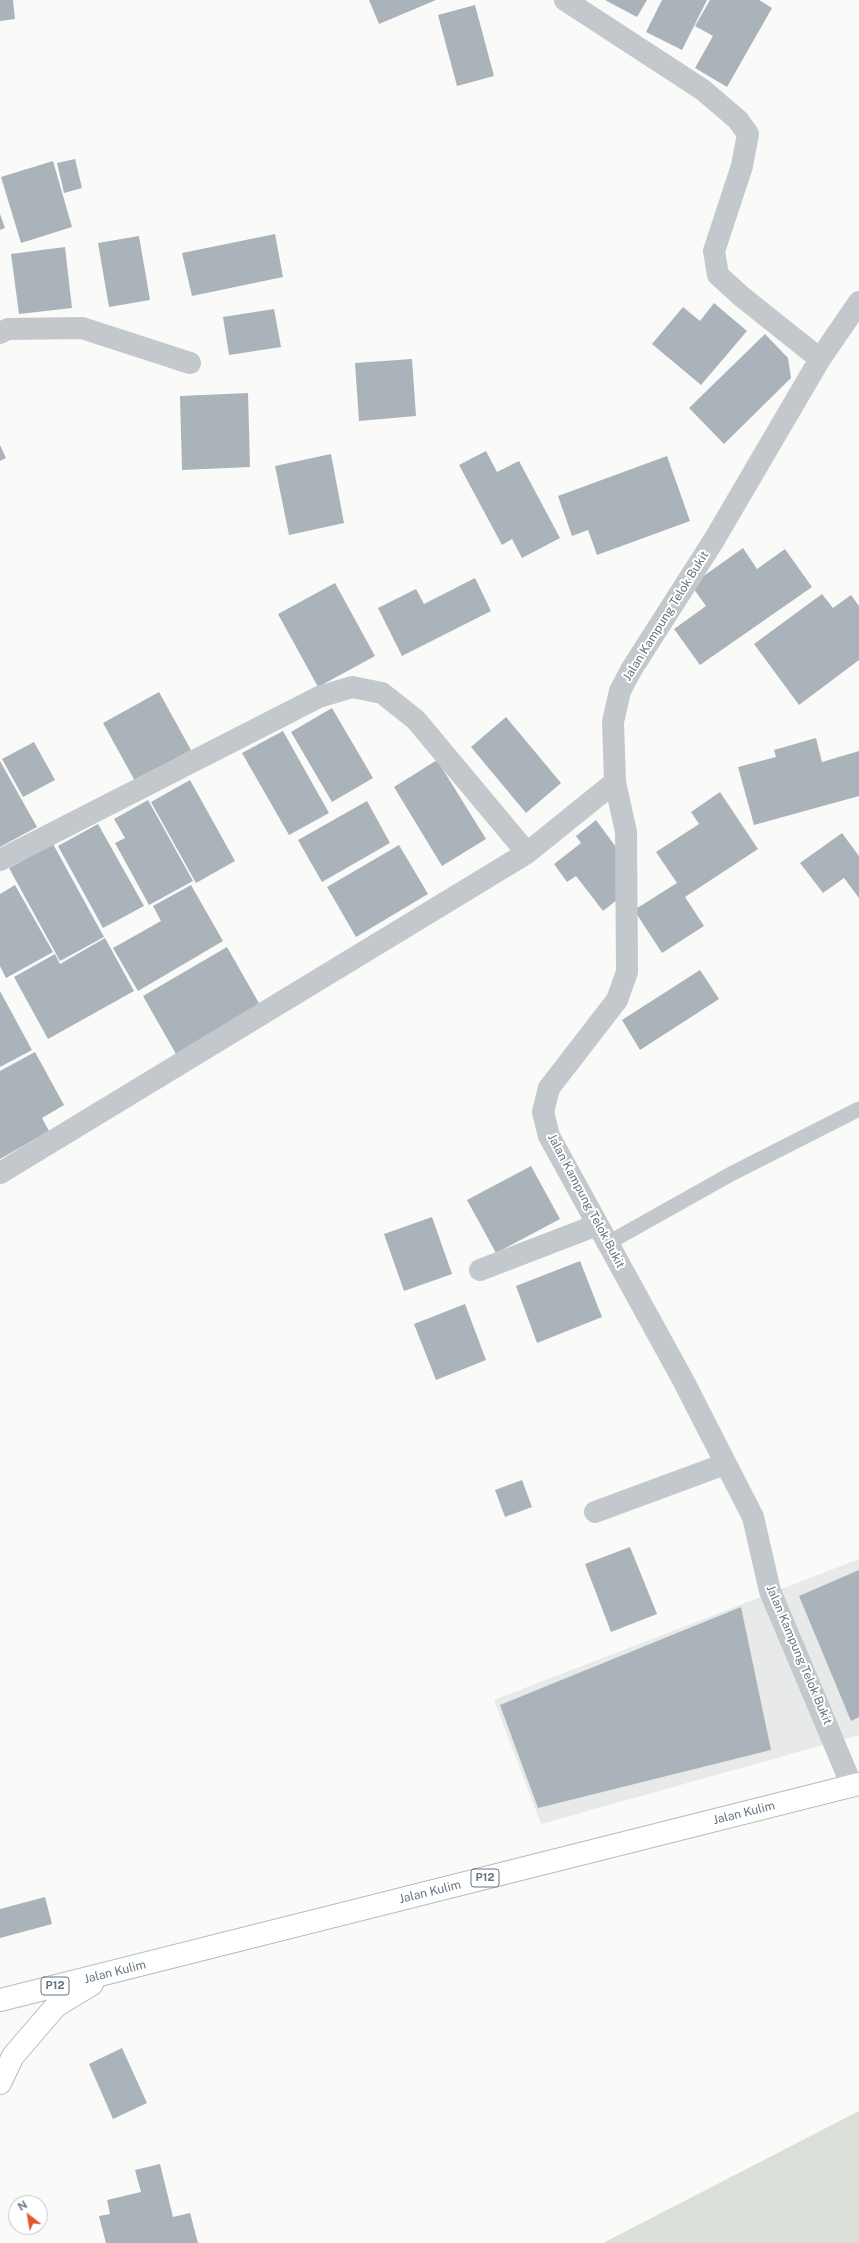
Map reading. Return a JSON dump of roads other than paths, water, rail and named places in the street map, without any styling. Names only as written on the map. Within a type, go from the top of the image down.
[{"type":"main road","name":"Jalan Kulim","points":[[0,2000],[856,1785]]},
{"type":"main road","points":[[0,2083],[13,2056],[56,2006],[110,1973]]},
{"type":"street","points":[[565,0],[703,90],[738,120],[748,134],[742,166],[714,251],[718,275],[741,296],[820,359]]},
{"type":"street","name":"Jalan Kampung Telok Bukit","points":[[856,1785],[770,1591],[753,1517],[683,1380],[549,1136],[543,1112],[549,1088],[617,1000],[627,972],[626,832],[615,782],[613,722],[620,692],[630,670],[714,540],[820,359],[859,302]]},
{"type":"street","points":[[0,333],[8,329],[82,328],[190,363]]},
{"type":"street","points":[[0,860],[319,697],[352,687],[382,693],[416,720],[527,853]]},
{"type":"street","points":[[0,1173],[527,853],[615,782]]},
{"type":"street","points":[[480,1270],[602,1234]]},
{"type":"street","points":[[595,1512],[725,1464]]},
{"type":"lane","points":[[602,1234],[730,1174],[859,1109]]}]
